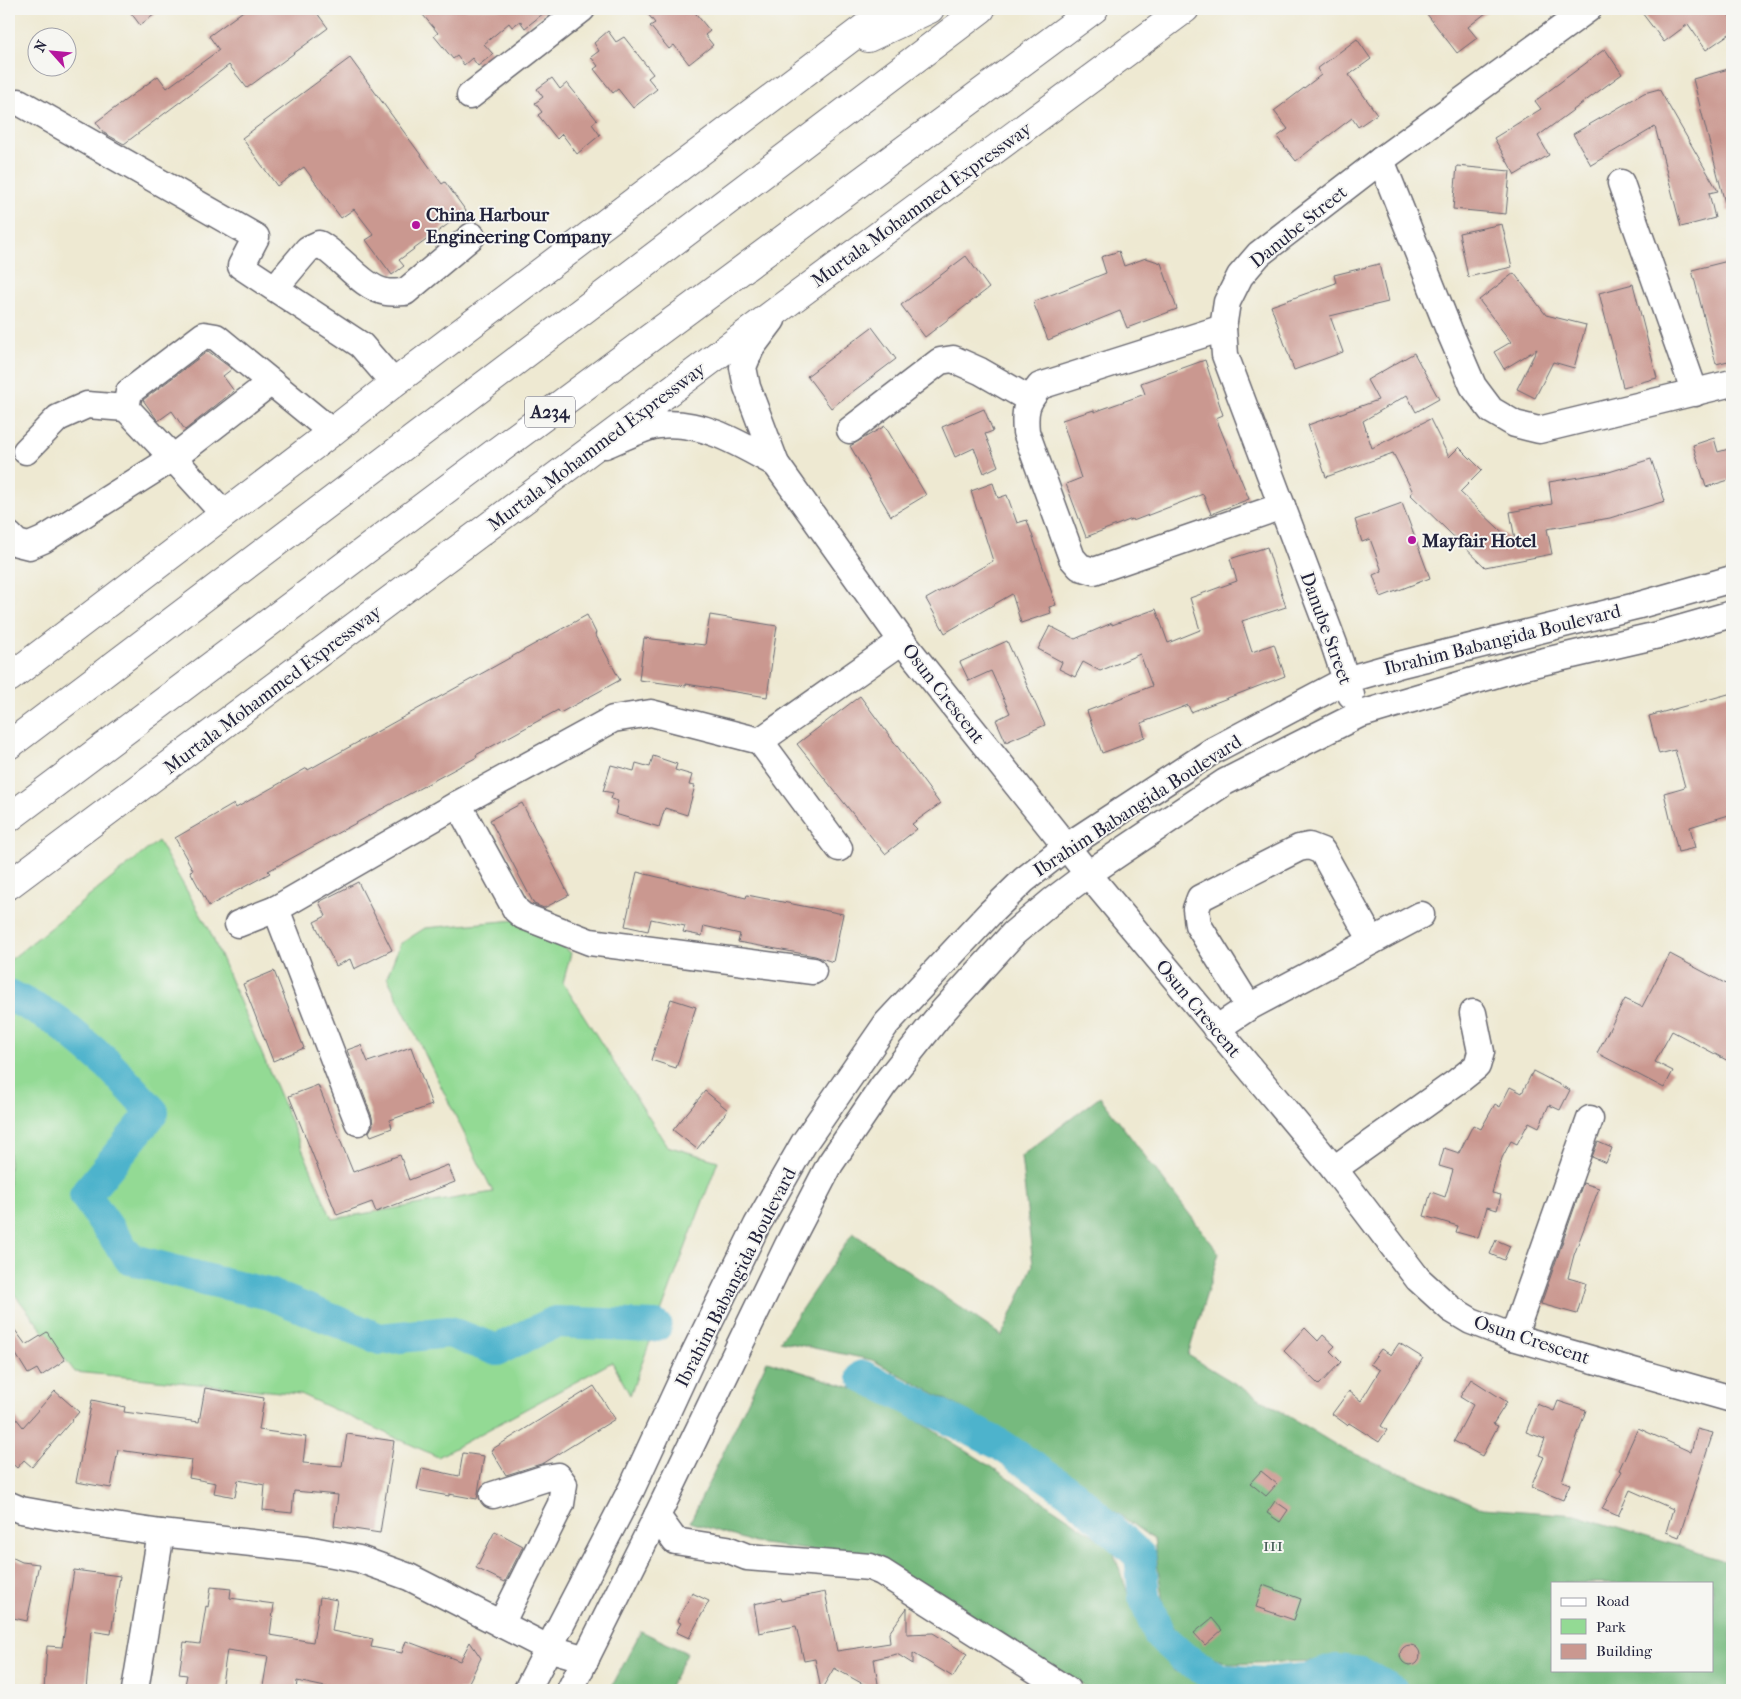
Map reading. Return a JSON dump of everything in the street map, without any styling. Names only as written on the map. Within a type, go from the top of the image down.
[{"type":"highway","points":[[9,678],[394,383],[889,9]]},
{"type":"highway","points":[[820,62],[930,9]]},
{"type":"highway","points":[[9,745],[981,9]]},
{"type":"highway","name":"A234","points":[[9,818],[500,449],[1094,9]]},
{"type":"highway","name":"Murtala Mohammed Expressway","points":[[9,885],[786,304],[1185,9]]},
{"type":"street","points":[[470,96],[582,9]]},
{"type":"street","name":"Danube Street","points":[[1358,714],[1225,355],[1223,328],[1227,302],[1240,276],[1258,254],[1381,160],[1588,9]]},
{"type":"street","points":[[19,102],[256,237],[241,266],[360,345],[394,383]]},
{"type":"street","points":[[1381,160],[1473,386],[1490,410],[1515,424],[1539,430],[1732,383]]},
{"type":"street","points":[[1621,183],[1695,393]]},
{"type":"street","points":[[275,288],[308,249],[319,244],[331,250],[366,282],[384,292],[405,292],[472,236]]},
{"type":"street","points":[[776,464],[747,387],[743,367],[751,348],[786,304]]},
{"type":"street","points":[[1223,328],[1040,386],[1029,399],[1025,416],[1026,432],[1072,558],[1080,568],[1094,572],[1282,506]]},
{"type":"street","points":[[126,408],[129,392],[204,335],[216,337],[332,432]]},
{"type":"street","points":[[850,430],[940,361],[953,359],[980,371],[1029,399]]},
{"type":"street","points":[[9,535],[17,542],[29,546],[43,540],[173,458],[271,382]]},
{"type":"street","points":[[26,451],[58,418],[87,405],[126,408],[224,514]]},
{"type":"street","points":[[593,449],[657,424],[693,425],[731,439],[776,464]]},
{"type":"street","name":"Osun Crescent","points":[[776,464],[902,641],[1088,874],[1334,1169],[1418,1278],[1451,1309],[1471,1321],[1513,1337],[1732,1399]]},
{"type":"street","name":"Ibrahim Babangida Boulevard","points":[[527,1690],[631,1490],[693,1356],[757,1225],[804,1143],[887,1023],[990,913],[1024,880],[1066,847],[1214,750],[1346,680],[1398,665],[1636,606],[1732,579]]},
{"type":"street","name":"Ibrahim Babangida Boulevard","points":[[570,1690],[657,1516],[792,1237],[830,1164],[883,1086],[943,1011],[1014,933],[1088,874],[1225,782],[1358,714],[1524,666],[1658,635],[1732,614]]},
{"type":"street","points":[[760,741],[902,641]]},
{"type":"street","points":[[238,924],[276,908],[458,804],[613,719],[651,712],[760,741],[839,848]]},
{"type":"street","points":[[458,804],[516,910],[523,916],[590,942],[813,971]]},
{"type":"street","points":[[1249,1008],[1198,926],[1196,909],[1200,898],[1299,848],[1309,846],[1322,851],[1372,941]]},
{"type":"street","points":[[276,908],[358,1122]]},
{"type":"street","points":[[1216,1029],[1249,1008],[1421,915]]},
{"type":"street","points":[[1334,1169],[1458,1081],[1476,1066],[1481,1052],[1473,1013]]},
{"type":"street","points":[[1513,1337],[1590,1120]]},
{"type":"street","points":[[493,1495],[558,1476],[564,1484],[561,1504],[500,1624]]},
{"type":"street","points":[[9,1505],[21,1510],[161,1533],[307,1549],[359,1559],[409,1577],[548,1648],[586,1658]]},
{"type":"street","points":[[657,1516],[675,1541],[727,1549],[747,1557],[876,1569],[1066,1690]]},
{"type":"street","points":[[136,1690],[161,1533]]},
{"type":"green space","points":[[158,841],[209,929],[332,1219],[493,1192],[387,977],[400,944],[425,928],[528,919],[571,953],[563,983],[667,1146],[718,1161],[630,1395],[612,1362],[438,1457],[300,1394],[75,1372],[9,1287],[9,961]]},
{"type":"green space","name":"111","points":[[1100,1097],[1219,1253],[1188,1355],[1341,1448],[1483,1508],[1576,1515],[1732,1563],[1732,1690],[1406,1690],[1367,1661],[1229,1664],[1184,1644],[1164,1611],[1154,1540],[1005,1431],[872,1360],[780,1341],[853,1233],[1002,1336],[1033,1265],[1021,1156]]},
{"type":"green space","points":[[767,1361],[878,1396],[989,1465],[1112,1548],[1131,1602],[1174,1671],[1230,1690],[1091,1690],[877,1559],[755,1543],[690,1522]]},
{"type":"green space","points":[[641,1631],[687,1653],[668,1690],[610,1690]]},
{"type":"building","points":[[128,9],[162,9],[140,25]]},
{"type":"building","points":[[246,9],[314,9],[328,28],[247,88],[229,65],[124,144],[104,133],[96,122],[158,76],[167,88],[219,50],[209,36]]},
{"type":"building","points":[[418,9],[549,9],[525,28],[520,21],[512,27],[509,23],[484,44],[493,54],[478,66],[472,58],[464,65],[457,56],[453,59],[434,36],[438,33]]},
{"type":"building","points":[[644,9],[692,9],[710,31],[705,35],[713,45],[689,64],[674,45],[669,49],[650,26],[655,23]]},
{"type":"building","points":[[1423,9],[1491,9],[1468,27],[1477,38],[1457,53]]},
{"type":"building","points":[[1639,9],[1725,9],[1732,20],[1732,32],[1706,50],[1688,24],[1664,42]]},
{"type":"building","points":[[608,31],[616,42],[624,37],[653,74],[648,78],[657,89],[633,108],[618,89],[613,93],[594,69],[598,66],[591,57],[599,51],[594,43]]},
{"type":"building","points":[[1357,39],[1371,59],[1349,75],[1377,114],[1358,127],[1352,118],[1296,161],[1277,137],[1288,129],[1274,111],[1321,75],[1317,69]]},
{"type":"building","points":[[1605,49],[1622,74],[1538,136],[1549,155],[1515,175],[1494,138],[1541,109],[1535,101]]},
{"type":"building","points":[[350,58],[442,184],[445,182],[466,211],[399,260],[404,266],[392,275],[366,240],[374,235],[354,209],[341,218],[304,167],[277,186],[242,138]]},
{"type":"building","points":[[1732,68],[1732,211],[1727,211],[1693,79]]},
{"type":"building","points":[[552,78],[560,89],[567,83],[597,120],[592,124],[600,135],[577,154],[562,134],[557,139],[538,115],[542,112],[535,103],[543,97],[537,89]]},
{"type":"building","points":[[1659,89],[1718,191],[1709,193],[1715,218],[1681,227],[1655,127],[1591,165],[1573,134],[1644,93]]},
{"type":"building","points":[[1457,166],[1510,171],[1506,214],[1453,209]]},
{"type":"building","points":[[1502,224],[1512,267],[1468,277],[1459,233]]},
{"type":"building","points":[[1119,251],[1124,266],[1146,258],[1161,263],[1177,309],[1127,328],[1120,311],[1048,340],[1033,302],[1106,273],[1101,257]]},
{"type":"building","points":[[966,256],[989,288],[925,337],[901,305]]},
{"type":"building","points":[[1732,260],[1732,360],[1716,364],[1692,270]]},
{"type":"building","points":[[1379,264],[1388,302],[1330,316],[1343,352],[1294,370],[1271,306],[1336,283],[1334,275]]},
{"type":"building","points":[[1514,273],[1546,315],[1586,325],[1574,368],[1553,362],[1535,398],[1517,389],[1537,349],[1504,369],[1494,352],[1511,342],[1479,300]]},
{"type":"building","points":[[1633,284],[1657,378],[1623,387],[1599,293]]},
{"type":"building","points":[[872,327],[896,359],[831,408],[807,376]]},
{"type":"building","points":[[208,351],[232,369],[223,376],[234,391],[185,430],[172,411],[158,421],[143,400]]},
{"type":"building","points":[[1414,353],[1439,399],[1416,412],[1407,395],[1363,421],[1372,448],[1430,419],[1449,457],[1459,447],[1482,470],[1460,492],[1516,545],[1510,512],[1552,504],[1549,482],[1609,472],[1651,459],[1665,501],[1610,518],[1547,529],[1552,554],[1485,567],[1410,494],[1413,492],[1393,453],[1326,477],[1308,425],[1378,400],[1367,380]]},
{"type":"building","points":[[1205,360],[1223,415],[1216,418],[1249,499],[1211,514],[1203,494],[1086,537],[1066,484],[1081,478],[1062,420],[1094,410],[1094,412],[1145,394],[1141,383]]},
{"type":"building","points":[[984,409],[993,431],[985,434],[998,466],[984,473],[974,448],[955,457],[942,427]]},
{"type":"building","points":[[885,426],[926,495],[891,516],[850,446]]},
{"type":"building","points":[[1714,438],[1718,452],[1732,448],[1732,479],[1706,487],[1693,445]]},
{"type":"building","points":[[993,483],[998,498],[1007,495],[1017,523],[1027,520],[1056,605],[1049,607],[1051,613],[1021,623],[1012,594],[945,633],[926,599],[993,561],[971,491]]},
{"type":"building","points":[[1402,503],[1430,578],[1381,597],[1373,575],[1382,571],[1370,539],[1362,542],[1355,520]]},
{"type":"building","points":[[1267,547],[1286,607],[1242,621],[1252,652],[1274,644],[1285,676],[1191,712],[1188,705],[1141,723],[1145,737],[1102,753],[1087,711],[1152,686],[1140,654],[1100,671],[1083,662],[1075,677],[1059,669],[1062,662],[1038,649],[1050,626],[1075,639],[1112,623],[1112,625],[1156,609],[1168,643],[1200,630],[1190,598],[1237,581],[1230,559]]},
{"type":"building","points":[[587,615],[620,680],[560,713],[558,710],[476,755],[477,757],[268,871],[270,873],[209,906],[190,871],[193,870],[175,838],[234,804],[236,808],[307,768],[308,770]]},
{"type":"building","points":[[710,615],[777,626],[767,697],[686,684],[686,686],[639,680],[644,638],[705,645]]},
{"type":"building","points":[[1007,641],[1045,725],[1006,742],[996,720],[1010,713],[991,671],[969,681],[960,662]]},
{"type":"building","points":[[1732,693],[1732,814],[1690,827],[1695,848],[1678,852],[1664,793],[1685,787],[1675,750],[1659,754],[1649,716]]},
{"type":"building","points":[[860,696],[940,804],[912,824],[917,829],[885,854],[797,744]]},
{"type":"building","points":[[653,756],[677,764],[675,770],[692,775],[689,785],[695,786],[687,815],[665,808],[659,827],[615,814],[618,801],[611,799],[613,793],[603,791],[611,765],[634,771],[636,763],[650,767]]},
{"type":"building","points":[[522,803],[569,895],[544,908],[534,904],[490,820]]},
{"type":"building","points":[[637,872],[746,898],[747,895],[843,914],[833,962],[815,956],[738,942],[740,934],[704,926],[702,936],[683,932],[685,926],[651,919],[648,931],[625,926]]},
{"type":"building","points":[[358,882],[392,950],[354,969],[350,959],[336,966],[314,922],[326,916],[319,902]]},
{"type":"building","points":[[1670,954],[1732,987],[1732,1063],[1672,1031],[1655,1062],[1673,1071],[1664,1088],[1597,1053],[1625,999],[1642,1007]]},
{"type":"building","points":[[274,971],[304,1048],[273,1061],[243,984]]},
{"type":"building","points":[[671,999],[696,1007],[676,1068],[651,1060]]},
{"type":"building","points":[[361,1045],[368,1062],[411,1047],[432,1105],[390,1120],[392,1128],[371,1136],[369,1132],[373,1125],[372,1117],[347,1050]]},
{"type":"building","points":[[1533,1071],[1570,1090],[1560,1110],[1549,1105],[1539,1127],[1529,1122],[1517,1144],[1511,1141],[1502,1158],[1492,1193],[1501,1195],[1497,1210],[1487,1207],[1478,1238],[1456,1232],[1458,1226],[1424,1216],[1431,1192],[1445,1197],[1453,1170],[1439,1166],[1444,1148],[1459,1153],[1473,1125],[1481,1129],[1495,1104],[1500,1107],[1510,1087],[1522,1093]]},
{"type":"building","points":[[318,1085],[353,1172],[400,1155],[409,1180],[448,1165],[455,1182],[376,1212],[372,1202],[337,1215],[289,1096]]},
{"type":"building","points":[[705,1091],[728,1110],[697,1149],[673,1130]]},
{"type":"building","points":[[1598,1142],[1612,1148],[1606,1163],[1592,1157]]},
{"type":"building","points":[[1583,1183],[1599,1188],[1574,1255],[1568,1278],[1586,1283],[1577,1314],[1541,1304]]},
{"type":"building","points":[[1496,1240],[1510,1246],[1504,1260],[1490,1254]]},
{"type":"building","points":[[9,1322],[26,1345],[47,1332],[65,1360],[41,1376],[37,1369],[28,1374],[9,1343]]},
{"type":"building","points":[[1305,1328],[1318,1341],[1323,1335],[1335,1346],[1330,1351],[1341,1362],[1319,1385],[1284,1351]]},
{"type":"building","points":[[1399,1343],[1423,1358],[1381,1426],[1387,1430],[1379,1442],[1349,1423],[1347,1425],[1332,1414],[1349,1391],[1361,1401],[1380,1370],[1370,1364],[1381,1349],[1391,1355]]},
{"type":"building","points":[[1471,1379],[1507,1402],[1493,1424],[1498,1426],[1482,1456],[1454,1441],[1473,1405],[1460,1397]]},
{"type":"building","points":[[594,1386],[615,1419],[544,1463],[506,1475],[491,1450]]},
{"type":"building","points":[[205,1388],[264,1398],[259,1430],[306,1437],[303,1463],[342,1466],[347,1434],[394,1441],[380,1533],[334,1526],[338,1495],[294,1491],[292,1513],[263,1510],[265,1485],[238,1480],[235,1497],[214,1493],[216,1483],[189,1478],[192,1460],[118,1450],[111,1488],[76,1482],[92,1400],[125,1407],[124,1412],[199,1422]]},
{"type":"building","points":[[55,1391],[79,1412],[32,1467],[24,1460],[17,1468],[9,1461],[9,1409],[23,1427]]},
{"type":"building","points":[[1558,1401],[1586,1410],[1562,1481],[1570,1484],[1563,1500],[1531,1487],[1544,1457],[1539,1455],[1545,1439],[1526,1432],[1537,1404],[1554,1411]]},
{"type":"building","points":[[1638,1428],[1691,1452],[1697,1429],[1713,1433],[1679,1537],[1666,1532],[1673,1509],[1630,1490],[1618,1516],[1602,1509],[1622,1471],[1619,1470]]},
{"type":"building","points":[[463,1453],[484,1456],[477,1499],[417,1490],[422,1468],[459,1476]]},
{"type":"building","points":[[1261,1471],[1277,1484],[1266,1496],[1250,1483]]},
{"type":"building","points":[[1275,1501],[1288,1510],[1280,1522],[1267,1513]]},
{"type":"building","points":[[495,1531],[523,1546],[505,1582],[476,1568]]},
{"type":"building","points":[[9,1556],[22,1562],[39,1564],[27,1621],[9,1617]]},
{"type":"building","points":[[74,1570],[120,1576],[111,1634],[91,1631],[86,1690],[44,1690],[47,1646],[62,1647]]},
{"type":"building","points":[[1263,1585],[1301,1599],[1294,1620],[1256,1607]]},
{"type":"building","points":[[211,1587],[231,1589],[230,1598],[274,1604],[270,1635],[313,1642],[320,1597],[337,1600],[332,1631],[373,1639],[371,1647],[402,1653],[406,1641],[460,1661],[470,1642],[481,1658],[465,1690],[330,1690],[330,1688],[297,1681],[296,1690],[292,1690],[263,1686],[268,1656],[227,1650],[221,1690],[184,1690],[187,1675],[179,1674],[184,1642],[200,1644]]},
{"type":"building","points":[[825,1592],[837,1651],[890,1643],[889,1633],[907,1608],[907,1634],[933,1633],[967,1654],[953,1677],[913,1653],[913,1664],[897,1654],[874,1659],[879,1690],[874,1690],[834,1668],[821,1690],[815,1659],[804,1661],[796,1626],[759,1633],[754,1604],[781,1598],[782,1601]]},
{"type":"building","points":[[692,1593],[709,1601],[689,1638],[676,1632],[681,1623],[677,1621]]},
{"type":"building","points":[[1212,1618],[1222,1630],[1205,1645],[1194,1633]]},
{"type":"building","points":[[1410,1645],[1417,1648],[1420,1655],[1417,1662],[1410,1665],[1403,1662],[1400,1655],[1403,1648]]},
{"type":"waterway","points":[[9,995],[56,1020],[109,1065],[153,1112],[85,1195],[130,1259],[269,1294],[380,1339],[449,1332],[497,1350],[555,1322],[656,1326]]},
{"type":"waterway","points":[[863,1376],[1001,1445],[1075,1496],[1140,1556],[1144,1597],[1160,1636],[1184,1658],[1221,1680],[1265,1683],[1305,1679],[1336,1670],[1361,1673],[1392,1690]]},
{"type":"place","name":"China Harbour Engineering Company","points":[[416,225]]},
{"type":"place","name":"Mayfair Hotel","points":[[1412,540]]}]
